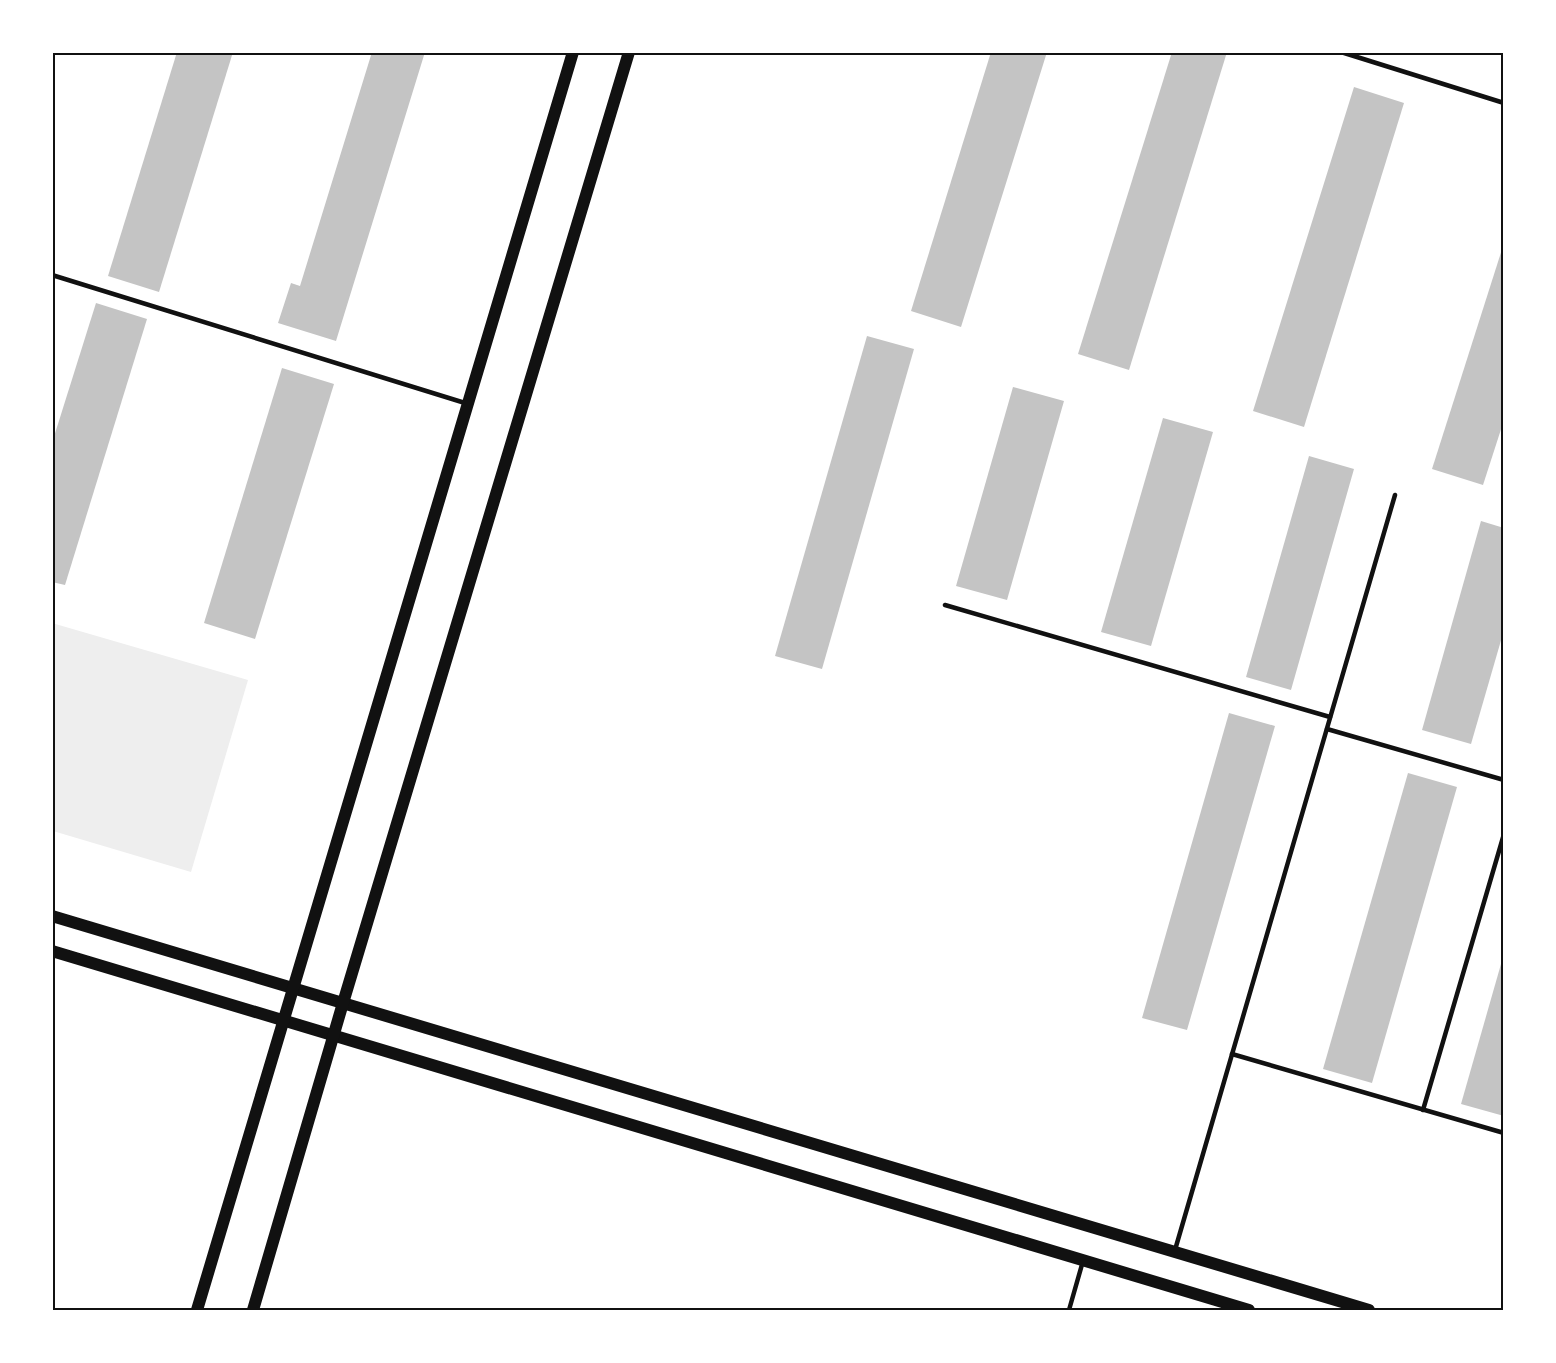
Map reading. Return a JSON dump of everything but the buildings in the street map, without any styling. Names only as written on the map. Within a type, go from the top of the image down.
[{"type":"main road","points":[[196,1311],[573,52]]},
{"type":"main road","points":[[253,1311],[629,52]]},
{"type":"main road","points":[[52,916],[1369,1311]]},
{"type":"main road","points":[[52,951],[1249,1311]]},
{"type":"lane","points":[[1341,52],[1503,103]]},
{"type":"lane","points":[[52,275],[468,404]]},
{"type":"lane","points":[[1174,1252],[1395,495]]},
{"type":"lane","points":[[945,604],[1330,717]]},
{"type":"lane","points":[[1327,729],[1503,780]]},
{"type":"lane","points":[[1423,1110],[1503,834]]},
{"type":"lane","points":[[1232,1054],[1503,1133]]},
{"type":"lane","points":[[1069,1311],[1084,1261]]},
{"type":"shaded area","points":[[52,623],[248,680],[191,872],[53,831]]}]
